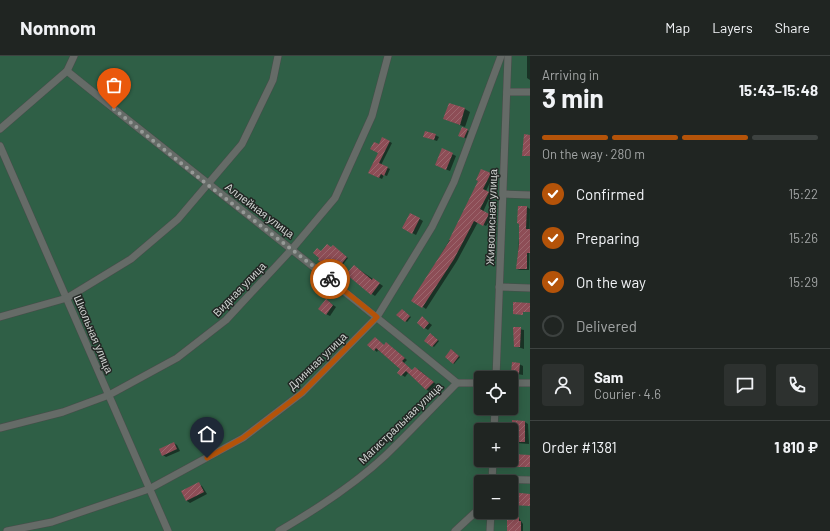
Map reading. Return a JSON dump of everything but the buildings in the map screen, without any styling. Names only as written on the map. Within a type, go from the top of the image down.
[{"type":"street","points":[[0,129],[67,71],[74,56]]},
{"type":"street","points":[[0,317],[67,298],[131,259],[178,219],[242,144],[273,80],[278,56]]},
{"type":"street","name":"Видная улица","points":[[0,428],[63,412],[109,394],[177,358],[220,325],[292,249],[335,198],[372,116],[388,56]]},
{"type":"street","name":"Длинная улица","points":[[7,531],[52,522],[149,489],[183,472],[249,433],[302,393],[377,317],[432,227],[454,182],[501,56]]},
{"type":"street","name":"Живописная улица","points":[[496,371],[508,56]]},
{"type":"street","name":"Аллейная улица","points":[[67,71],[208,185],[292,249],[457,383]]},
{"type":"street","points":[[507,92],[530,92]]},
{"type":"street","name":"Школьная улица","points":[[0,146],[168,531]]},
{"type":"street","points":[[504,194],[530,195]]},
{"type":"street","points":[[499,287],[530,288]]},
{"type":"street","points":[[457,383],[474,383]]},
{"type":"street","name":"Магистральная улица","points":[[279,531],[310,513],[347,488],[380,460],[457,383]]},
{"type":"street","points":[[518,383],[530,383]]},
{"type":"street","points":[[518,480],[530,480]]},
{"type":"street","points":[[455,531],[474,513]]},
{"type":"street","points":[[490,531],[491,519]]},
{"type":"green space","points":[[0,56],[530,56],[530,531],[0,531]]},
{"type":"way so far","points":[[114,109],[208,185],[330,279]]},
{"type":"route","points":[[207,458],[243,438],[302,393],[377,317],[330,279]]}]
